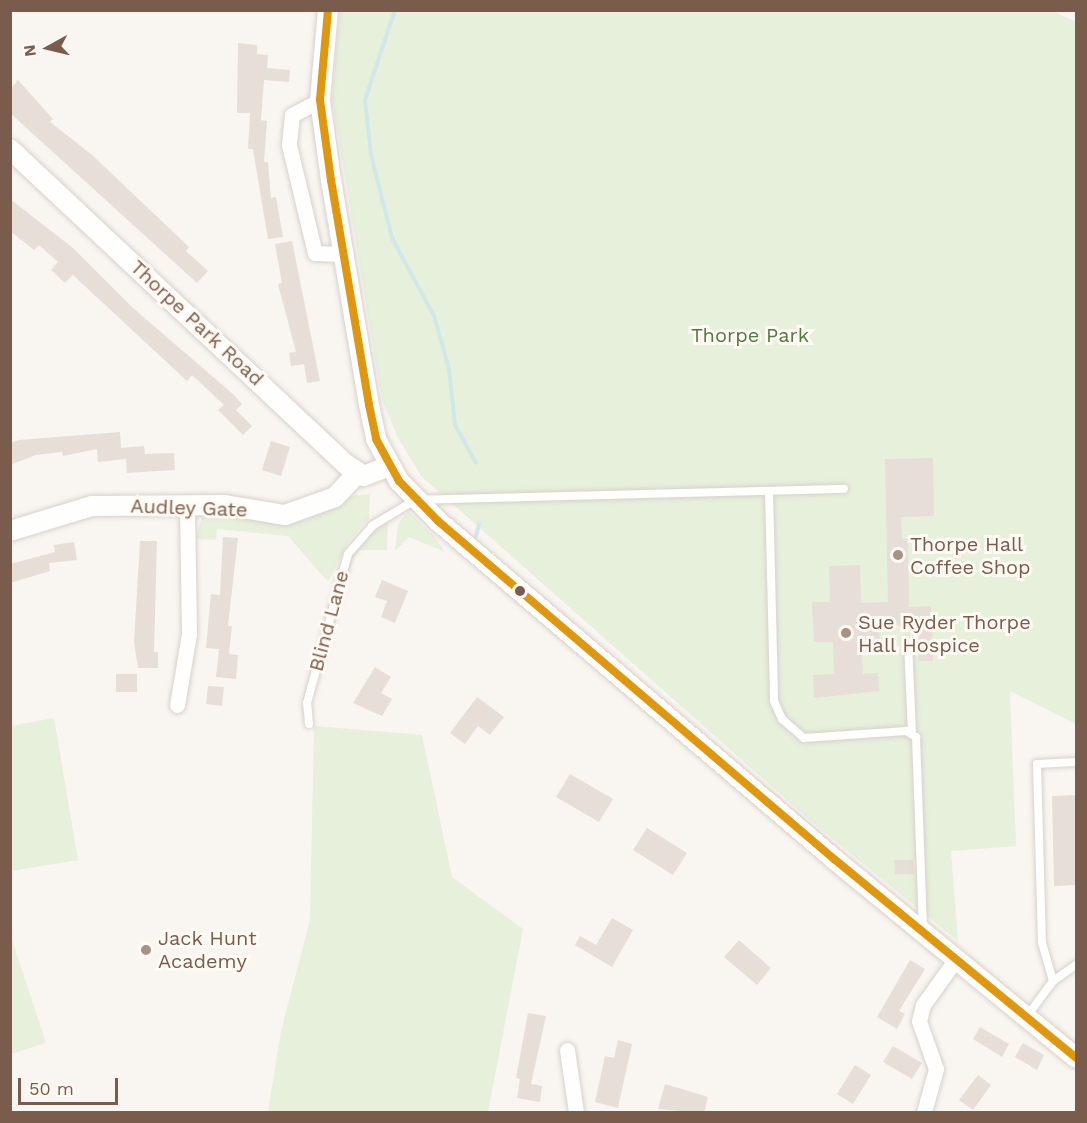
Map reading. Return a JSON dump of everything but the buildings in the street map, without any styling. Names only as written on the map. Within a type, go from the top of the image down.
[{"type":"street","points":[[328,10],[320,100],[369,405],[376,439],[389,466],[415,500],[923,932],[1028,1015],[1077,1058]]},
{"type":"street","points":[[320,100],[291,116],[289,145],[315,253],[344,254]]},
{"type":"street","name":"Thorpe Park Road","points":[[10,149],[357,473]]},
{"type":"street","points":[[357,473],[372,476],[389,466]]},
{"type":"street","name":"Audley Gate","points":[[10,531],[92,506],[186,504],[285,515],[335,497],[357,473]]},
{"type":"street","points":[[177,705],[189,634],[186,504]]},
{"type":"street","points":[[924,1113],[936,1069],[919,1021],[923,1005],[956,959]]},
{"type":"street","points":[[567,1050],[576,1113]]},
{"type":"lane","points":[[415,500],[844,489]]},
{"type":"lane","points":[[769,490],[774,701],[782,719],[804,738],[912,732]]},
{"type":"lane","name":"Blind Lane","points":[[309,724],[307,703],[348,554],[372,526],[415,500]]},
{"type":"lane","points":[[908,642],[912,732],[917,746],[923,932]]},
{"type":"lane","points":[[1053,981],[1042,944],[1037,764],[1077,762]]},
{"type":"lane","points":[[1028,1015],[1053,981],[1077,966]]},
{"type":"green space","name":"Thorpe Park","points":[[1051,10],[1076,22],[1076,724],[1010,691],[1016,846],[951,851],[958,941],[812,822],[421,476],[398,438],[382,400],[332,98],[340,11]]},
{"type":"green space","points":[[370,494],[369,519],[349,541],[328,582],[288,536],[217,529],[216,540],[196,539],[202,516],[218,514],[286,526],[332,509],[351,496]]},
{"type":"green space","points":[[408,511],[434,536],[445,552],[409,537],[395,551],[398,524]]},
{"type":"green space","points":[[388,519],[387,550],[360,550],[353,559],[323,668],[349,559],[360,542]]},
{"type":"green space","points":[[54,718],[78,860],[11,871],[11,726]]},
{"type":"green space","points":[[314,726],[422,735],[452,877],[523,929],[488,1112],[268,1112],[281,1031],[310,920]]},
{"type":"green space","points":[[10,934],[46,1043],[11,1054],[10,1054]]},
{"type":"waterway","points":[[395,10],[365,100],[371,155],[392,238],[434,316],[449,369],[455,425],[476,463]]},
{"type":"waterway","points":[[476,536],[479,524]]},
{"type":"transit line","points":[[328,10],[320,100],[331,180],[376,439],[399,481],[438,521],[834,859],[1076,1058]]},
{"type":"place","name":"Thorpe Hall Coffee Shop","points":[[898,555]]},
{"type":"place","name":"Sue Ryder Thorpe Hall Hospice","points":[[846,633]]},
{"type":"place","name":"Jack Hunt Academy","points":[[146,950]]}]
